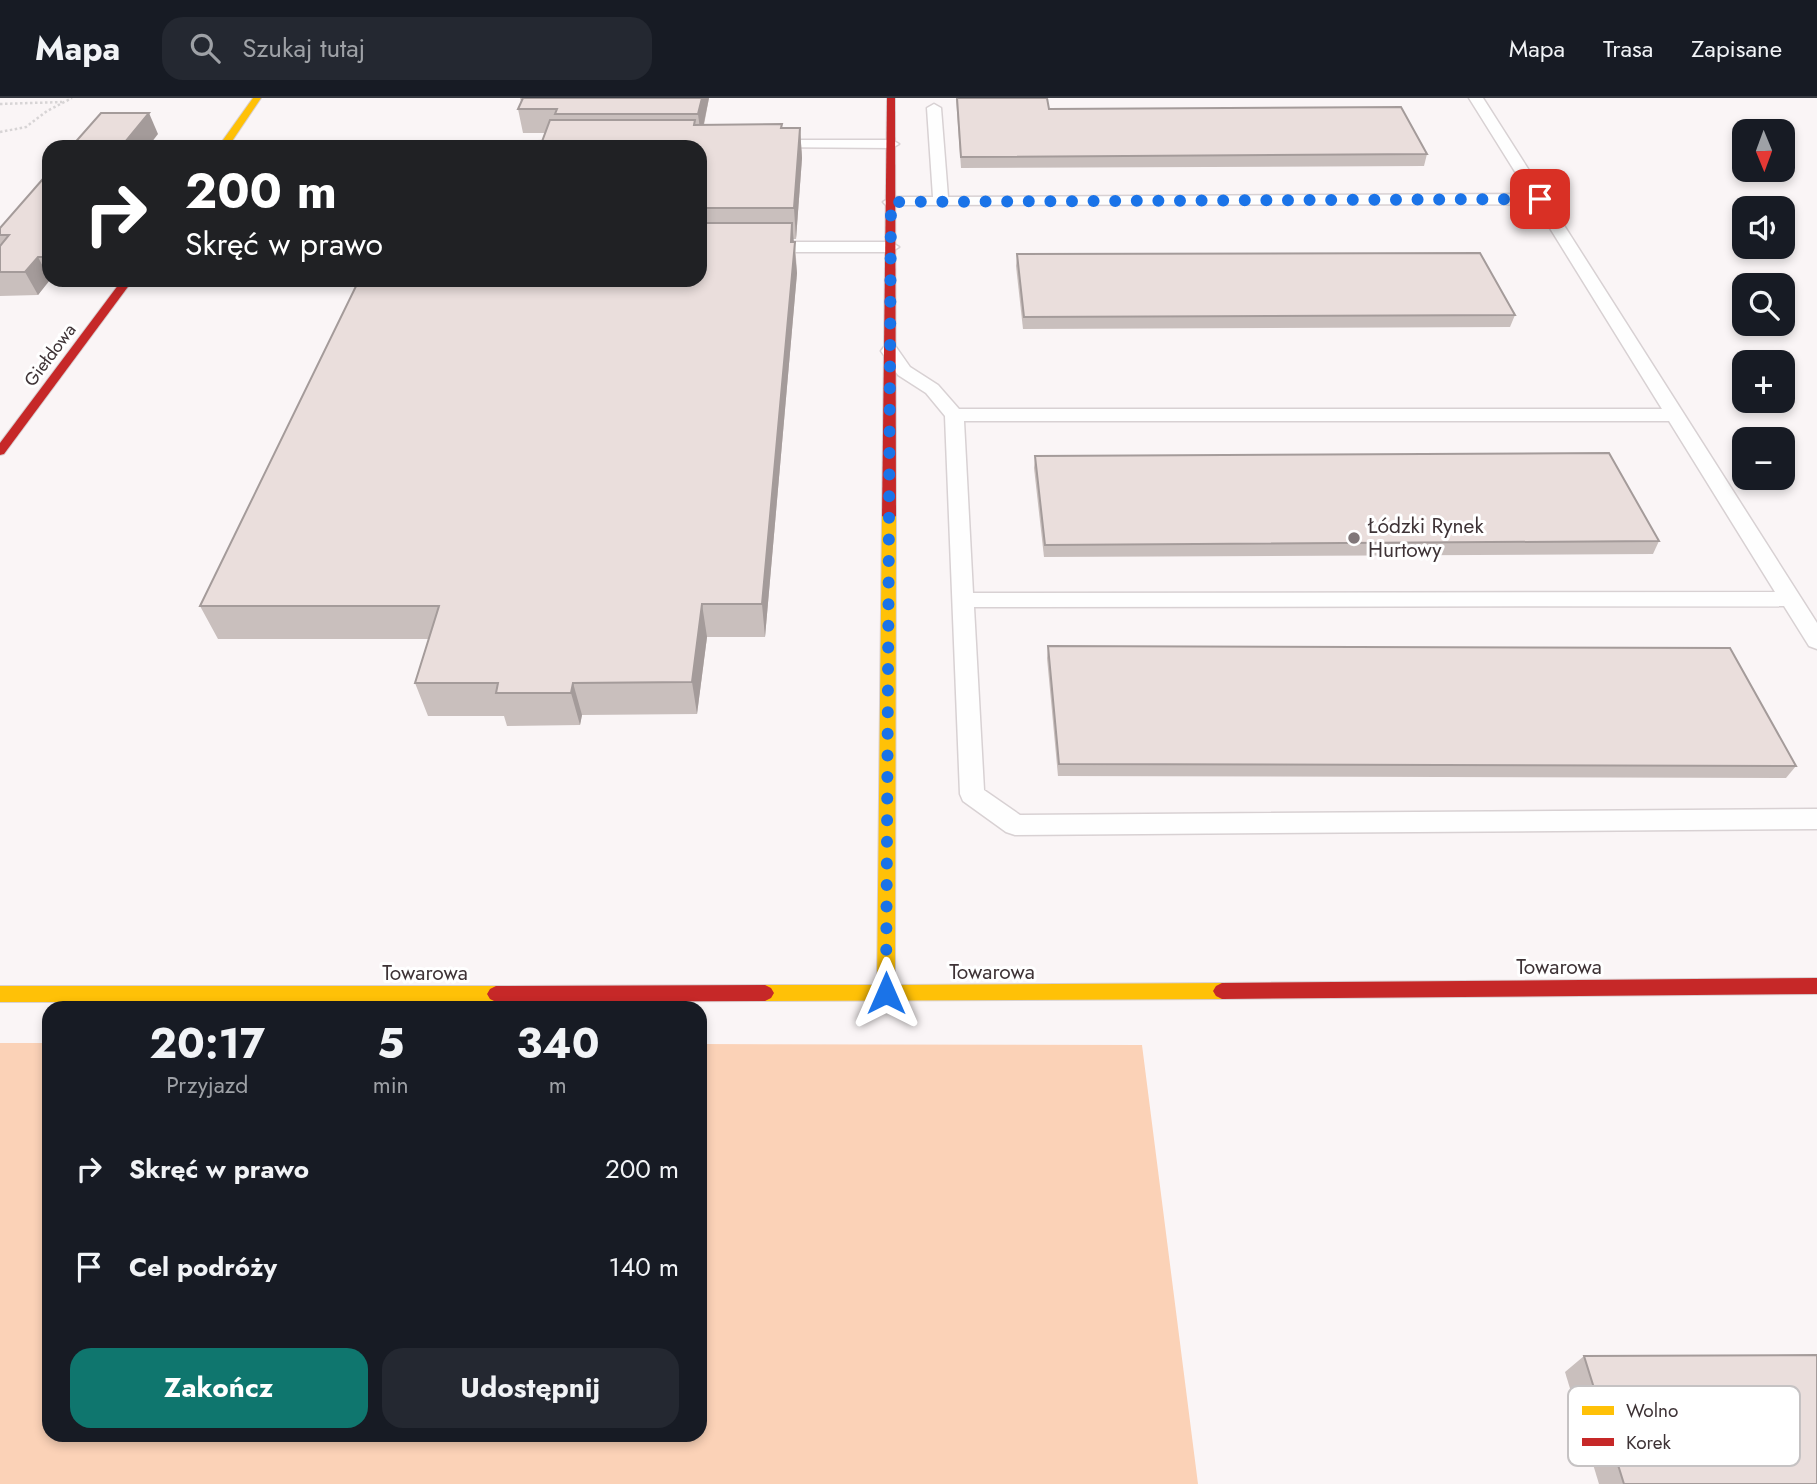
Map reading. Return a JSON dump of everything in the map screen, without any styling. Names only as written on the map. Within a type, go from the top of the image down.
[{"type":"street","points":[[228,140],[257,98]]},
{"type":"street","points":[[886,993],[891,98]]},
{"type":"street","name":"Giełdowa","points":[[0,451],[62,372],[123,287]]},
{"type":"street","name":"Towarowa","points":[[0,994],[886,993],[1817,986]]},
{"type":"lane","points":[[1476,98],[1817,641]]},
{"type":"lane","points":[[934,108],[941,202]]},
{"type":"lane","points":[[753,144],[892,144]]},
{"type":"lane","points":[[891,202],[1540,199]]},
{"type":"lane","points":[[707,247],[891,247]]},
{"type":"lane","points":[[890,351],[904,371],[932,389],[954,415],[972,794],[1014,825],[1817,819]]},
{"type":"lane","points":[[954,415],[1673,415]]},
{"type":"lane","points":[[963,600],[1789,599]]},
{"type":"path","points":[[0,132],[26,127],[47,111],[72,98]]},
{"type":"path","points":[[0,104],[63,102]]},
{"type":"shaded area","points":[[0,1043],[42,1043],[42,1442],[707,1442],[707,1044],[1142,1045],[1198,1484],[0,1484]]},
{"type":"building","points":[[523,98],[702,98],[698,114],[555,114],[557,109],[518,109]]},
{"type":"building","points":[[957,98],[1047,98],[1049,109],[1401,107],[1427,154],[961,157]]},
{"type":"building","points":[[101,113],[149,113],[127,140],[77,140]]},
{"type":"building","points":[[550,120],[695,120],[694,125],[782,124],[781,128],[800,128],[794,208],[707,208],[707,140],[543,140]]},
{"type":"building","points":[[42,180],[42,257],[38,257],[25,272],[0,272],[0,246],[9,235],[0,235],[0,228]]},
{"type":"building","points":[[707,223],[792,223],[791,242],[795,242],[762,604],[702,604],[692,682],[573,683],[571,693],[496,693],[498,683],[415,683],[439,606],[200,606],[356,287],[707,287]]},
{"type":"building","points":[[1480,253],[1515,315],[1024,317],[1017,254]]},
{"type":"building","points":[[1609,453],[1659,541],[1045,545],[1035,456]]},
{"type":"building","points":[[1048,646],[1730,648],[1796,766],[1059,764]]},
{"type":"building","points":[[1817,1355],[1817,1484],[1624,1484],[1618,1466],[1800,1466],[1800,1386],[1593,1386],[1584,1356]]},
{"type":"traffic: slow","points":[[228,140],[257,98]]},
{"type":"traffic: slow","points":[[886,993],[889,516]]},
{"type":"traffic: slow","points":[[765,993],[1222,991]]},
{"type":"traffic: slow","points":[[0,994],[496,994]]},
{"type":"traffic: jam","points":[[889,516],[891,98]]},
{"type":"traffic: jam","points":[[0,451],[123,287]]},
{"type":"traffic: jam","points":[[1222,991],[1817,986]]},
{"type":"traffic: jam","points":[[496,994],[765,993]]},
{"type":"place","name":"Łódzki Rynek Hurtowy","points":[[1354,538]]},
{"type":"route","points":[[886,993],[891,202],[1540,199]]}]
